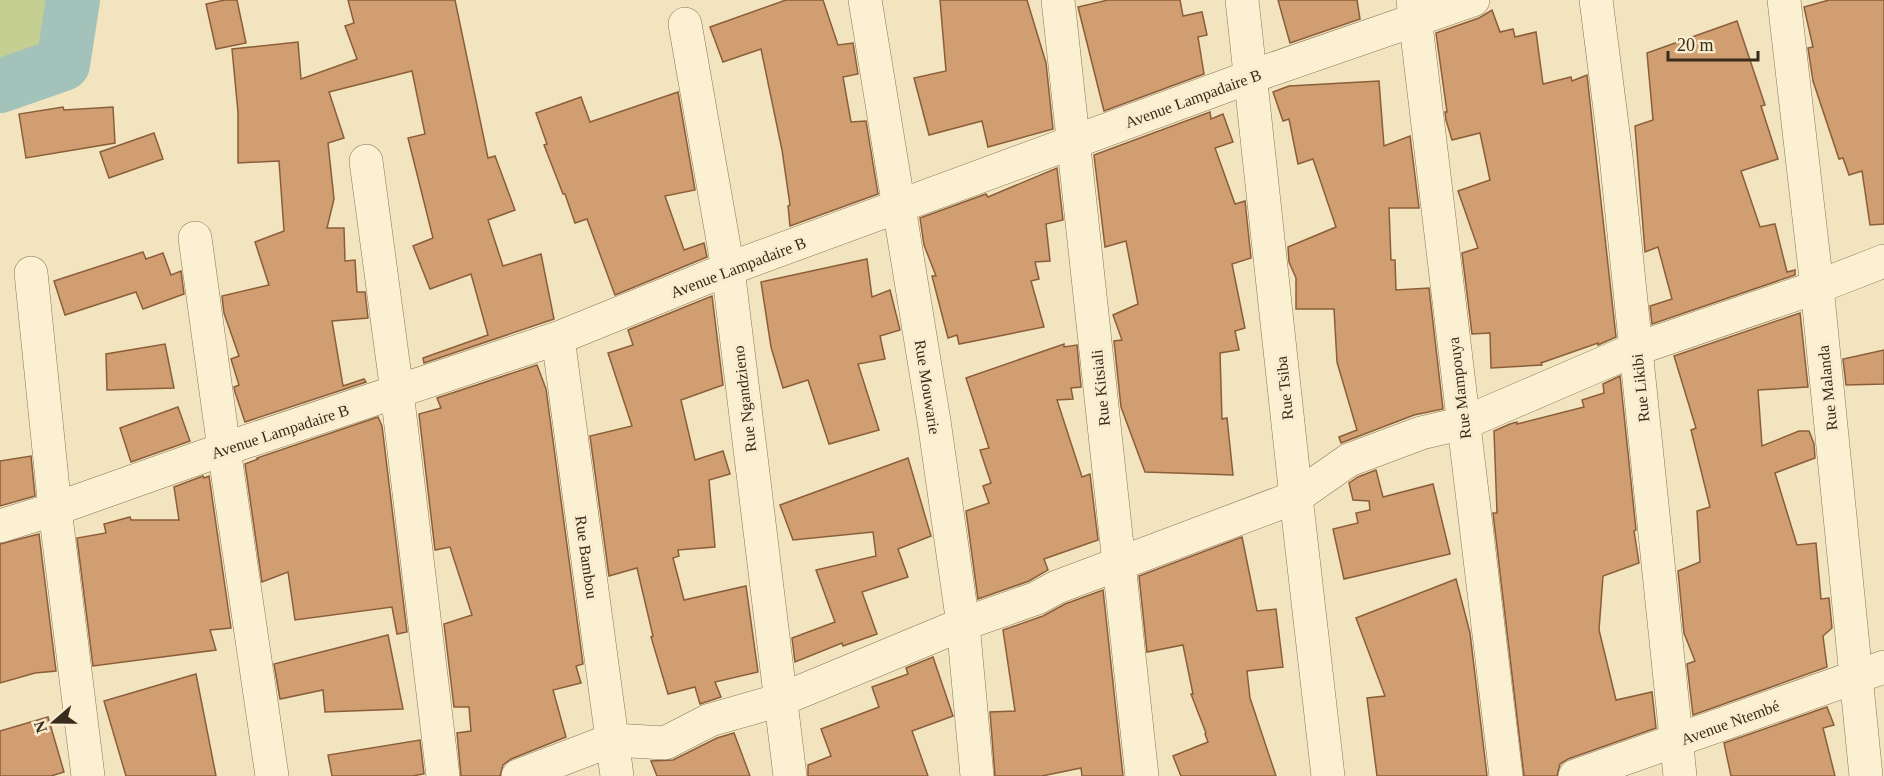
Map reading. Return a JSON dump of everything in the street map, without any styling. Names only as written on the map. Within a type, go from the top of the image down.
[{"type":"street","name":"Rue Mouwarie","points":[[865,0],[934,421],[963,624],[977,776]]},
{"type":"street","name":"Rue Kitsiali","points":[[1058,0],[1142,776]]},
{"type":"street","name":"Rue Tsiba","points":[[1242,0],[1328,776]]},
{"type":"street","name":"Avenue Lampadaire B","points":[[0,526],[558,338],[728,269],[1250,77],[1414,10],[1473,0]]},
{"type":"street","name":"Rue Likibi","points":[[1596,0],[1616,156],[1680,776]]},
{"type":"street","name":"Rue Malanda","points":[[1784,0],[1817,287],[1870,672],[1866,776]]},
{"type":"street","name":"Rue Mampouya","points":[[1414,10],[1506,776]]},
{"type":"street","name":"Rue Ngandzieno","points":[[685,24],[728,269],[790,776]]},
{"type":"street","points":[[366,161],[397,392],[442,776]]},
{"type":"street","points":[[195,238],[272,776]]},
{"type":"street","points":[[518,776],[612,740],[665,743],[710,720],[780,700],[963,624],[1037,598],[1057,587],[1296,497],[1350,460],[1421,433],[1464,423],[1636,349],[1817,287],[1884,261]]},
{"type":"street","points":[[31,273],[55,509],[88,776]]},
{"type":"street","name":"Rue Bambou","points":[[558,338],[617,776]]},
{"type":"street","name":"Avenue Ntembé","points":[[1575,776],[1870,672]]},
{"type":"green space","points":[[0,0],[73,0],[63,64],[0,86]]},
{"type":"building","points":[[237,0],[246,43],[216,49],[206,4]]},
{"type":"building","points":[[348,0],[455,0],[488,158],[495,156],[515,210],[488,220],[503,266],[541,254],[554,319],[424,363],[423,358],[488,335],[471,274],[430,289],[413,246],[433,238],[408,138],[425,134],[412,71],[329,92],[344,138],[328,143],[334,199],[327,228],[344,228],[345,261],[355,260],[357,292],[365,292],[368,318],[332,321],[343,386],[364,379],[366,382],[245,422],[235,392],[234,387],[239,385],[231,359],[239,356],[224,313],[222,296],[269,285],[255,242],[284,231],[279,161],[238,163],[238,112],[232,49],[298,42],[301,79],[357,59],[345,26],[354,23]]},
{"type":"building","points":[[786,0],[823,0],[838,45],[853,43],[858,74],[843,77],[851,122],[866,121],[878,194],[790,226],[788,206],[790,205],[782,150],[761,49],[723,62],[710,27]]},
{"type":"building","points":[[940,0],[1027,0],[1046,63],[1053,129],[988,147],[982,121],[929,135],[914,78],[946,71]]},
{"type":"building","points":[[1108,0],[1180,0],[1183,16],[1202,12],[1207,35],[1198,37],[1204,74],[1104,111],[1078,7]]},
{"type":"building","points":[[1278,0],[1357,0],[1360,19],[1290,43]]},
{"type":"building","points":[[1829,0],[1884,0],[1884,224],[1870,225],[1862,171],[1849,175],[1843,158],[1839,159],[1813,81],[1808,48],[1813,47],[1804,7]]},
{"type":"building","points":[[1492,10],[1500,32],[1513,29],[1515,37],[1536,32],[1543,84],[1571,77],[1572,81],[1587,75],[1616,337],[1541,363],[1542,365],[1491,368],[1490,333],[1472,334],[1462,253],[1478,248],[1458,191],[1490,180],[1480,133],[1452,140],[1446,120],[1445,112],[1447,112],[1436,33],[1479,18]]},
{"type":"building","points":[[1737,21],[1765,105],[1761,106],[1778,159],[1741,171],[1760,227],[1775,224],[1787,272],[1795,270],[1795,275],[1652,324],[1650,306],[1672,299],[1658,247],[1645,252],[1635,126],[1653,120],[1647,53]]},
{"type":"building","points":[[1379,81],[1384,146],[1410,136],[1419,208],[1389,208],[1391,260],[1395,260],[1396,290],[1429,288],[1443,409],[1414,415],[1341,443],[1339,437],[1357,430],[1337,362],[1334,309],[1296,309],[1296,278],[1289,262],[1288,247],[1336,227],[1313,159],[1298,164],[1289,119],[1283,121],[1273,92],[1289,86]]},
{"type":"building","points":[[678,92],[695,190],[665,196],[684,250],[704,243],[707,257],[615,295],[587,219],[575,223],[544,145],[547,144],[536,113],[581,97],[590,122]]},
{"type":"building","points":[[63,107],[64,110],[113,107],[115,143],[26,158],[19,114]]},
{"type":"building","points":[[1210,112],[1211,119],[1223,114],[1233,142],[1215,148],[1235,204],[1245,201],[1251,258],[1232,264],[1245,328],[1235,331],[1239,350],[1220,353],[1222,419],[1227,418],[1233,475],[1145,472],[1121,407],[1114,341],[1122,340],[1113,315],[1138,304],[1126,241],[1105,247],[1094,155]]},
{"type":"building","points":[[154,133],[163,159],[109,178],[100,152]]},
{"type":"building","points":[[1057,168],[1063,220],[1046,224],[1050,261],[1035,262],[1039,279],[1031,281],[1044,327],[959,344],[957,335],[948,338],[932,276],[936,276],[924,245],[920,218],[986,194],[988,197]]},
{"type":"building","points":[[143,252],[146,259],[163,253],[171,275],[181,271],[184,294],[143,309],[136,292],[65,315],[54,281]]},
{"type":"building","points":[[867,259],[872,297],[890,290],[900,330],[880,336],[885,359],[858,364],[879,430],[829,444],[808,380],[783,388],[771,347],[761,282]]},
{"type":"building","points":[[712,296],[723,385],[681,400],[695,460],[723,451],[730,474],[709,480],[715,547],[678,550],[679,556],[673,558],[684,600],[746,586],[758,672],[715,682],[721,697],[700,704],[695,687],[668,694],[651,637],[653,636],[637,568],[609,576],[590,436],[632,426],[608,353],[633,345],[628,330]]},
{"type":"building","points":[[1800,313],[1808,387],[1758,390],[1762,446],[1799,431],[1809,431],[1814,444],[1815,458],[1775,473],[1797,545],[1816,543],[1821,599],[1829,598],[1832,628],[1823,636],[1827,667],[1693,715],[1687,664],[1695,661],[1684,633],[1678,571],[1700,562],[1697,511],[1710,507],[1691,430],[1696,428],[1674,356]]},
{"type":"building","points":[[165,344],[174,388],[107,390],[106,354]]},
{"type":"building","points":[[1064,344],[1064,347],[1077,345],[1081,387],[1071,388],[1073,399],[1057,400],[1082,477],[1090,474],[1098,540],[1044,559],[1048,570],[1029,581],[978,599],[966,511],[989,503],[983,486],[991,483],[980,450],[989,448],[966,378]]},
{"type":"building","points":[[1884,350],[1884,384],[1846,385],[1843,359]]},
{"type":"building","points":[[537,365],[546,389],[583,664],[576,666],[581,683],[553,690],[566,737],[511,759],[503,765],[500,776],[461,776],[457,733],[471,731],[469,707],[454,707],[444,624],[472,615],[450,547],[435,550],[419,414],[441,408],[437,398]]},
{"type":"building","points":[[1620,376],[1639,563],[1603,576],[1599,630],[1616,700],[1652,692],[1656,728],[1568,759],[1560,764],[1557,776],[1524,776],[1493,513],[1497,513],[1494,431],[1517,422],[1517,424],[1584,407],[1582,400],[1604,393],[1603,384]]},
{"type":"building","points":[[178,407],[190,441],[131,462],[120,428]]},
{"type":"building","points":[[378,417],[382,426],[407,632],[397,634],[392,607],[295,620],[288,572],[262,582],[245,464]]},
{"type":"building","points":[[31,456],[35,496],[0,506],[0,461]]},
{"type":"building","points":[[908,458],[931,536],[898,549],[908,577],[862,592],[877,634],[843,646],[842,643],[795,662],[792,638],[835,622],[816,570],[876,556],[873,532],[793,540],[780,505]]},
{"type":"building","points":[[1376,470],[1383,497],[1433,484],[1450,554],[1344,579],[1333,529],[1358,523],[1356,513],[1370,510],[1369,501],[1353,500],[1349,483]]},
{"type":"building","points":[[203,476],[204,478],[209,476],[231,628],[210,630],[216,650],[93,666],[77,538],[106,533],[104,524],[130,517],[131,520],[179,520],[174,487]]},
{"type":"building","points":[[39,534],[56,671],[35,673],[0,683],[0,544]]},
{"type":"building","points":[[1242,537],[1257,611],[1276,609],[1283,667],[1247,671],[1250,698],[1276,776],[1181,776],[1173,756],[1208,742],[1191,694],[1193,694],[1183,645],[1147,652],[1139,576]]},
{"type":"building","points":[[1456,579],[1470,633],[1487,776],[1377,776],[1367,698],[1385,696],[1356,618]]},
{"type":"building","points":[[1103,590],[1123,776],[1082,776],[1081,768],[1042,776],[995,776],[990,712],[1015,711],[1003,630],[1043,616],[1065,604]]},
{"type":"building","points":[[388,635],[403,709],[325,712],[323,690],[280,699],[274,664]]},
{"type":"building","points":[[933,657],[953,716],[912,731],[928,776],[808,776],[808,765],[831,756],[821,729],[879,707],[872,687],[908,674],[906,668]]},
{"type":"building","points":[[196,674],[216,776],[126,776],[104,701]]},
{"type":"building","points":[[1827,707],[1834,725],[1823,728],[1835,776],[1731,776],[1724,743]]},
{"type":"building","points":[[48,717],[64,772],[51,776],[0,776],[0,731]]},
{"type":"building","points":[[734,733],[750,776],[657,776],[651,761],[673,760],[717,738]]},
{"type":"building","points":[[420,740],[424,774],[332,776],[328,755]]},
{"type":"waterway","points":[[0,86],[63,64],[73,0]]}]
